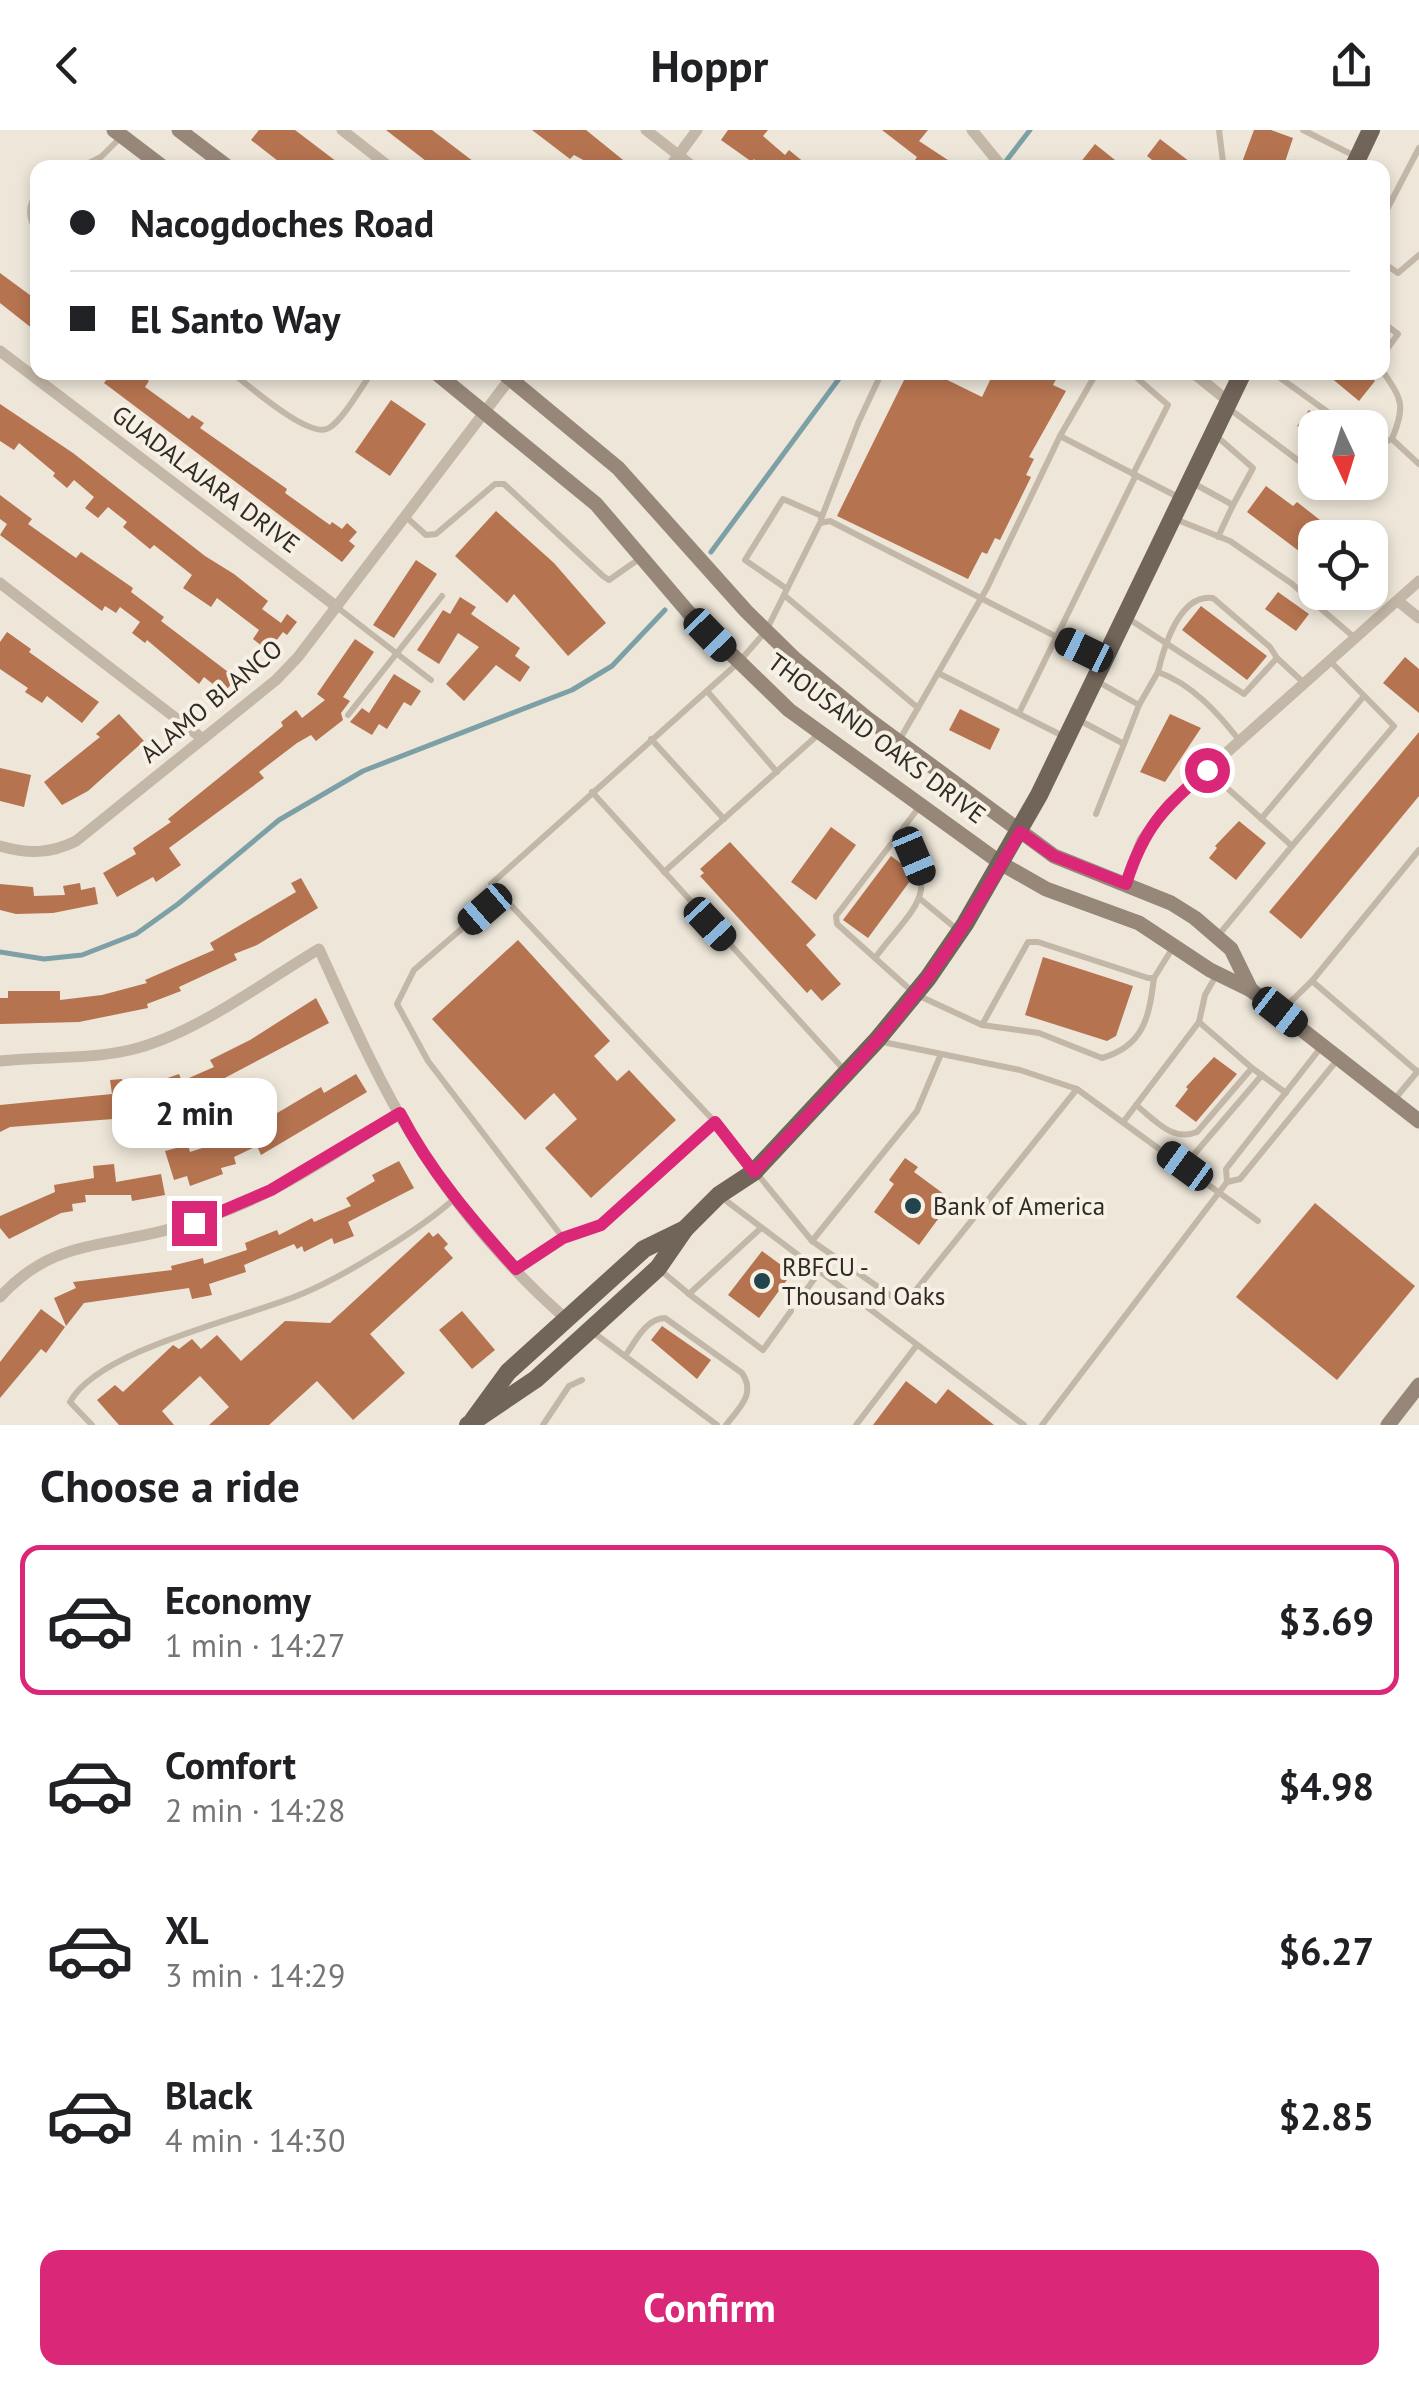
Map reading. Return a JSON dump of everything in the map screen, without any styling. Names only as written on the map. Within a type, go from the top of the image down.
[{"type":"main road","points":[[179,130],[218,160]]},
{"type":"main road","points":[[1356,160],[1371,130]]},
{"type":"main road","points":[[118,133],[153,160]]},
{"type":"main road","name":"THOUSAND OAKS DRIVE","points":[[446,380],[596,504],[690,613],[789,710],[1002,864],[1046,889],[1139,923],[1251,990],[1419,1121]]},
{"type":"main road","name":"THOUSAND OAKS DRIVE","points":[[515,380],[618,468],[795,659],[899,742],[1054,856],[1171,903],[1232,949],[1251,990]]},
{"type":"main road","points":[[471,1423],[536,1378],[658,1268],[685,1228],[719,1195],[754,1172],[915,994],[960,932],[1020,832],[1239,380]]},
{"type":"main road","points":[[471,1423],[508,1372],[566,1319],[644,1249],[685,1228]]},
{"type":"main road","points":[[1388,1425],[1419,1385]]},
{"type":"street","points":[[342,130],[380,160]]},
{"type":"street","points":[[646,130],[685,160]]},
{"type":"street","points":[[675,160],[697,130]]},
{"type":"street","points":[[972,130],[997,160]]},
{"type":"street","name":"GUADALAJARA DRIVE","points":[[0,352],[30,375]]},
{"type":"street","name":"GUADALAJARA DRIVE","points":[[37,380],[336,607]]},
{"type":"street","name":"ALAMO BLANCO","points":[[0,846],[40,852],[58,850],[76,841],[276,680],[318,634],[505,380]]},
{"type":"street","points":[[1201,380],[1227,404]]},
{"type":"street","points":[[1126,884],[1152,823],[1419,581]]},
{"type":"street","points":[[0,583],[203,739]]},
{"type":"street","points":[[1398,601],[1419,618]]},
{"type":"street","points":[[0,1062],[59,1060],[135,1049],[190,1026],[319,949],[412,1136],[455,1198],[516,1269],[566,1319]]},
{"type":"street","points":[[0,1296],[31,1268],[59,1253],[178,1227],[239,1205],[320,1163],[400,1113]]},
{"type":"lane","points":[[1219,130],[1224,160]]},
{"type":"lane","points":[[1302,130],[1352,160]]},
{"type":"lane","points":[[95,160],[118,133]]},
{"type":"lane","points":[[1390,204],[1419,148]]},
{"type":"lane","points":[[1390,268],[1398,273],[1419,254]]},
{"type":"lane","points":[[242,380],[304,426],[320,431],[331,428],[366,380]]},
{"type":"lane","points":[[878,380],[821,519],[766,631],[738,663],[491,884],[715,1122],[812,1241],[904,1305],[1077,1089]]},
{"type":"lane","points":[[899,742],[981,598],[1092,380]]},
{"type":"lane","points":[[1019,713],[1168,406],[1139,380]]},
{"type":"lane","points":[[1283,380],[1325,410]]},
{"type":"lane","points":[[1388,441],[1399,421],[1401,398],[1389,380]]},
{"type":"lane","points":[[1227,404],[1298,459]]},
{"type":"lane","points":[[1213,433],[1253,468],[1218,537]]},
{"type":"lane","points":[[1060,436],[1135,475],[1233,505]]},
{"type":"lane","points":[[1392,439],[1419,464]]},
{"type":"lane","points":[[405,516],[426,534],[436,534],[495,484],[504,484],[602,576],[610,580],[643,556]]},
{"type":"lane","points":[[918,708],[746,560],[783,499],[1104,660]]},
{"type":"lane","points":[[1172,518],[1218,537],[1292,583],[1356,638]]},
{"type":"lane","points":[[348,715],[442,596]]},
{"type":"lane","points":[[1096,814],[1140,705],[1188,604],[1202,597],[1213,598],[1270,647],[1304,684]]},
{"type":"lane","points":[[336,607],[431,680]]},
{"type":"lane","points":[[1125,616],[1244,694],[1278,658]]},
{"type":"lane","points":[[1216,936],[1394,726],[1330,661]]},
{"type":"lane","points":[[938,672],[1066,737]]},
{"type":"lane","points":[[1158,672],[1208,704],[1240,741]]},
{"type":"lane","points":[[1094,679],[1140,705]]},
{"type":"lane","points":[[707,691],[777,772]]},
{"type":"lane","points":[[1261,818],[1364,696]]},
{"type":"lane","points":[[1076,718],[1124,744]]},
{"type":"lane","points":[[664,872],[821,733]]},
{"type":"lane","points":[[652,739],[724,819]]},
{"type":"lane","points":[[1207,770],[1292,846]]},
{"type":"lane","points":[[592,792],[846,1072]]},
{"type":"lane","points":[[920,805],[836,916],[836,924],[915,994],[982,1025],[1039,1032],[1102,1058],[1131,1046],[1149,1015],[1154,978],[1175,944]]},
{"type":"lane","points":[[875,958],[919,898],[924,880],[914,856],[895,836]]},
{"type":"lane","points":[[1280,1012],[1312,981],[1419,850]]},
{"type":"lane","points":[[502,894],[414,970],[397,1004],[428,1061],[563,1238]]},
{"type":"lane","points":[[919,898],[960,932]]},
{"type":"lane","points":[[982,1025],[1025,944],[1032,941],[1154,978]]},
{"type":"lane","points":[[1124,1121],[1199,1022],[1205,995],[1217,973]]},
{"type":"lane","points":[[1312,981],[1418,1071],[1394,1101]]},
{"type":"lane","points":[[1199,1022],[1286,1093]]},
{"type":"lane","points":[[876,1040],[1020,1070],[1077,1089],[1258,1220]]},
{"type":"lane","points":[[1042,1425],[1226,1182],[1226,1168],[1323,1046]]},
{"type":"lane","points":[[812,1241],[917,1110],[941,1054]]},
{"type":"lane","points":[[1226,1182],[1240,1179],[1339,1058]]},
{"type":"lane","points":[[1136,1105],[1174,1135],[1184,1137],[1197,1132],[1252,1068]]},
{"type":"lane","points":[[1185,1166],[1262,1075]]},
{"type":"lane","points":[[516,1269],[563,1238],[601,1225],[715,1122]]},
{"type":"lane","points":[[719,1195],[1024,1425]]},
{"type":"lane","points":[[92,1425],[70,1402],[78,1386],[98,1371],[191,1330],[306,1292],[441,1211],[455,1198]]},
{"type":"lane","points":[[689,1294],[762,1227]]},
{"type":"lane","points":[[658,1268],[763,1350],[791,1312]]},
{"type":"lane","points":[[807,1289],[820,1271]]},
{"type":"lane","points":[[625,1356],[648,1324],[665,1318],[742,1372],[749,1383],[750,1394],[726,1425]]},
{"type":"lane","points":[[590,1330],[717,1425]]},
{"type":"lane","points":[[856,1425],[917,1345]]},
{"type":"lane","points":[[543,1425],[568,1386],[582,1380]]},
{"type":"building","points":[[259,130],[295,130],[334,160],[277,160],[251,140]]},
{"type":"building","points":[[386,130],[432,130],[471,160],[425,160]]},
{"type":"building","points":[[532,130],[586,130],[623,160],[583,160],[574,155],[570,159]]},
{"type":"building","points":[[728,130],[768,130],[763,136],[785,155],[789,150],[801,160],[749,160],[721,140]]},
{"type":"building","points":[[882,130],[928,130],[919,141],[948,160],[915,160],[917,157]]},
{"type":"building","points":[[1254,130],[1271,130],[1293,138],[1286,160],[1243,160]]},
{"type":"building","points":[[1160,139],[1188,160],[1152,160],[1147,156]]},
{"type":"building","points":[[1095,144],[1115,160],[1082,160]]},
{"type":"building","points":[[0,273],[30,295],[30,327],[0,303]]},
{"type":"building","points":[[148,380],[145,387],[189,419],[192,415],[204,423],[200,428],[287,489],[285,493],[330,525],[332,522],[342,529],[347,523],[357,532],[349,541],[355,546],[342,562],[104,383]]},
{"type":"building","points":[[904,380],[947,380],[982,397],[990,380],[1056,380],[1053,385],[1066,391],[1029,457],[1034,459],[1026,475],[1031,477],[1000,540],[995,538],[987,554],[982,552],[968,579],[837,516]]},
{"type":"building","points":[[1334,380],[1374,380],[1359,401]]},
{"type":"building","points":[[391,400],[426,424],[390,476],[355,452]]},
{"type":"building","points":[[0,404],[73,453],[205,556],[234,574],[268,601],[262,609],[281,623],[287,614],[297,622],[268,651],[253,639],[259,630],[217,598],[211,607],[183,588],[192,575],[154,545],[150,549],[123,527],[127,522],[108,507],[98,518],[85,508],[94,497],[74,480],[67,488],[19,443],[14,450],[0,441]]},
{"type":"building","points":[[1266,486],[1320,520],[1298,520],[1298,550],[1247,512]]},
{"type":"building","points":[[0,495],[32,519],[28,524],[76,558],[81,552],[133,588],[131,592],[164,617],[161,621],[236,678],[224,693],[204,677],[199,684],[147,640],[145,643],[132,633],[140,622],[120,607],[116,613],[105,606],[102,611],[0,535],[7,524],[0,519]]},
{"type":"building","points":[[496,511],[554,563],[606,623],[568,656],[514,594],[507,603],[455,556]]},
{"type":"building","points":[[416,560],[437,574],[394,638],[373,625]]},
{"type":"building","points":[[1278,592],[1298,610],[1309,614],[1296,631],[1265,609]]},
{"type":"building","points":[[460,597],[476,607],[471,614],[520,648],[515,656],[530,667],[520,682],[496,665],[464,701],[446,684],[479,647],[458,633],[439,664],[417,650],[443,610],[450,614]]},
{"type":"building","points":[[1201,606],[1267,656],[1247,680],[1182,630]]},
{"type":"building","points":[[7,632],[99,702],[82,723],[47,696],[42,703],[25,692],[28,688],[0,669],[0,642]]},
{"type":"building","points":[[355,639],[374,652],[343,697],[350,701],[341,713],[343,720],[316,741],[311,735],[297,743],[259,772],[264,778],[169,848],[181,865],[156,882],[153,877],[117,897],[103,873],[136,854],[133,848],[171,822],[168,819],[283,726],[281,722],[296,710],[302,718],[325,700],[317,694]]},
{"type":"building","points":[[1405,657],[1419,669],[1419,713],[1383,683]]},
{"type":"building","points":[[394,674],[421,691],[411,706],[404,702],[387,729],[379,724],[372,735],[350,722],[362,708],[369,713]]},
{"type":"building","points":[[960,709],[1000,729],[990,750],[949,730]]},
{"type":"building","points":[[119,714],[144,741],[88,791],[62,805],[44,782],[100,737],[96,734]]},
{"type":"building","points":[[1170,714],[1201,728],[1165,782],[1140,772]]},
{"type":"building","points":[[1419,732],[1419,796],[1301,939],[1269,912]]},
{"type":"building","points":[[0,768],[31,775],[24,807],[0,801]]},
{"type":"building","points":[[1239,821],[1266,843],[1236,880],[1209,858]]},
{"type":"building","points":[[831,827],[856,845],[816,900],[791,882]]},
{"type":"building","points":[[730,842],[816,935],[806,945],[841,984],[822,1001],[811,989],[807,993],[700,876],[704,873],[700,869]]},
{"type":"building","points":[[891,856],[913,877],[868,938],[843,920]]},
{"type":"building","points":[[301,878],[318,908],[257,945],[234,954],[237,960],[179,987],[181,991],[147,1004],[148,1008],[79,1022],[0,1024],[0,998],[8,998],[8,991],[60,991],[60,1000],[102,995],[147,983],[145,980],[214,950],[210,943],[296,892],[291,883]]},
{"type":"building","points":[[80,883],[81,890],[95,887],[98,904],[53,913],[16,914],[0,910],[0,884],[33,887],[34,896],[65,895],[63,886]]},
{"type":"building","points":[[518,940],[610,1041],[594,1056],[617,1081],[629,1070],[676,1120],[591,1198],[545,1148],[577,1119],[554,1093],[525,1120],[432,1019]]},
{"type":"building","points":[[1043,957],[1133,986],[1116,1036],[1107,1041],[1025,1015]]},
{"type":"building","points":[[316,998],[329,1023],[181,1101],[180,1098],[126,1114],[126,1118],[10,1127],[0,1132],[0,1105],[112,1094],[110,1080],[122,1079],[124,1093],[179,1074],[182,1081],[214,1067],[210,1060]]},
{"type":"building","points":[[1214,1057],[1237,1074],[1196,1122],[1175,1106],[1186,1087]]},
{"type":"building","points":[[356,1074],[367,1092],[261,1155],[257,1146],[234,1157],[236,1164],[221,1168],[223,1174],[190,1186],[187,1176],[174,1180],[165,1151],[188,1145],[190,1152],[236,1137],[231,1126],[253,1116],[257,1125],[321,1087],[324,1093]]},
{"type":"building","name":"Bank of America","points":[[905,1158],[918,1167],[914,1172],[952,1200],[919,1245],[874,1212],[894,1184],[889,1180]]},
{"type":"building","points":[[399,1161],[414,1188],[348,1222],[354,1236],[334,1244],[332,1238],[304,1252],[302,1246],[297,1249],[294,1244],[244,1265],[246,1272],[209,1284],[212,1295],[192,1299],[189,1288],[84,1303],[66,1326],[54,1298],[76,1288],[73,1282],[172,1270],[171,1266],[203,1258],[204,1264],[247,1250],[245,1243],[277,1230],[279,1235],[312,1218],[314,1222],[351,1206],[346,1198],[375,1181],[372,1175]]},
{"type":"building","points":[[114,1164],[116,1182],[161,1174],[165,1195],[132,1201],[131,1195],[85,1195],[86,1202],[72,1204],[73,1211],[9,1239],[0,1228],[0,1216],[55,1192],[54,1185],[94,1178],[93,1166]]},
{"type":"building","points":[[1315,1203],[1415,1286],[1337,1380],[1236,1297]]},
{"type":"building","points":[[429,1232],[433,1237],[438,1233],[453,1258],[370,1334],[405,1373],[353,1420],[317,1381],[269,1425],[209,1425],[229,1407],[200,1376],[162,1411],[174,1425],[119,1425],[97,1400],[115,1385],[123,1392],[173,1345],[179,1349],[192,1339],[201,1349],[217,1335],[241,1361],[285,1321],[330,1323]]},
{"type":"building","name":"RBFCU - Thousand Oaks","points":[[762,1251],[792,1273],[759,1318],[728,1295]]},
{"type":"building","points":[[41,1309],[65,1327],[46,1353],[41,1349],[0,1398],[0,1362]]},
{"type":"building","points":[[462,1311],[495,1350],[472,1369],[439,1330]]},
{"type":"building","points":[[662,1326],[711,1360],[697,1379],[651,1340]]},
{"type":"building","points":[[906,1381],[936,1404],[948,1389],[994,1425],[873,1425]]},
{"type":"waterway","points":[[1007,160],[1030,130]]},
{"type":"waterway","points":[[711,552],[838,380]]},
{"type":"waterway","points":[[0,952],[44,959],[82,955],[136,934],[279,820],[363,771],[572,690],[612,666],[665,610]]},
{"type":"place","name":"Bank of America","points":[[913,1206]]},
{"type":"place","name":"RBFCU - Thousand Oaks","points":[[762,1281]]},
{"type":"route","points":[[194,1223],[271,1190],[400,1113],[463,1208],[516,1269],[563,1238],[601,1225],[715,1122],[754,1172],[928,978],[966,924],[1020,832],[1086,872],[1126,884],[1152,823],[1207,770]]}]
